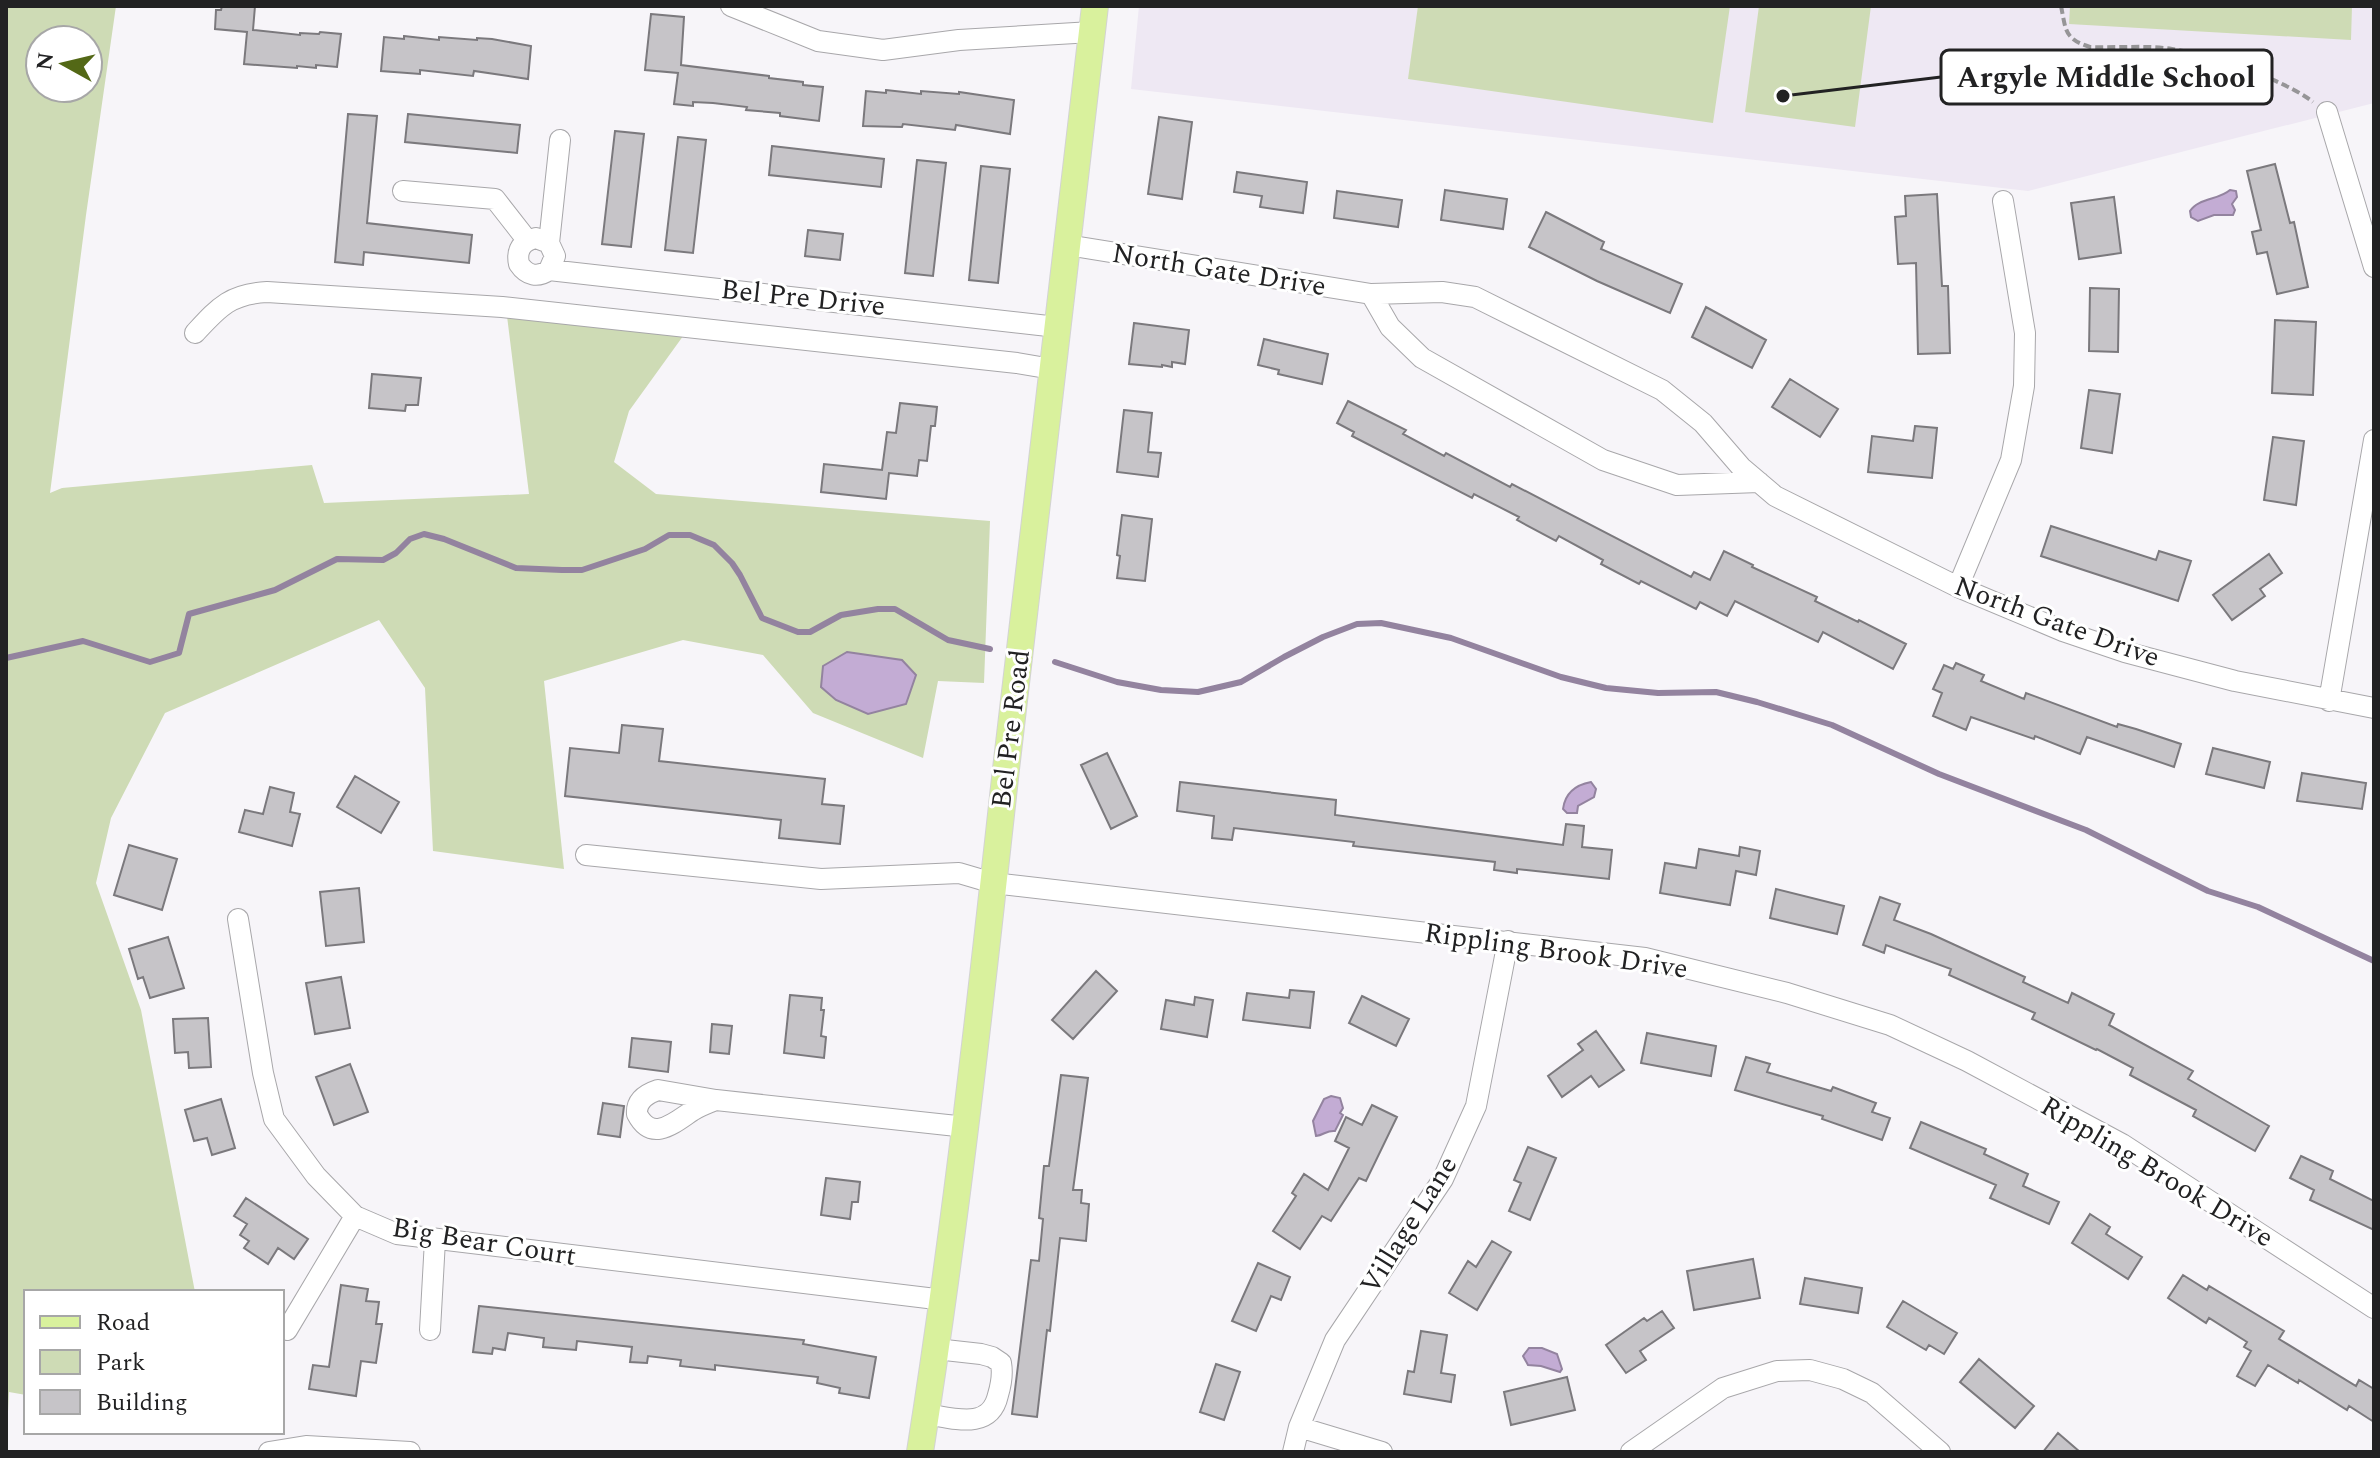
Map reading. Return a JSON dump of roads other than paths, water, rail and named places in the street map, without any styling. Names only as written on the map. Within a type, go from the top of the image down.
[{"type":"main road","name":"Bel Pre Road","points":[[920,1452],[944,1300],[966,1127],[1093,19]]},
{"type":"street","points":[[731,6],[818,41],[883,50],[1093,19]]},
{"type":"street","points":[[2327,112],[2374,267]]},
{"type":"street","points":[[549,270],[555,256],[549,243],[560,140]]},
{"type":"street","points":[[403,191],[495,199],[527,240],[536,238],[549,243]]},
{"type":"street","points":[[1958,587],[2011,460],[2024,386],[2025,333],[2003,201]]},
{"type":"street","name":"Bel Pre Drive","points":[[527,240],[517,257],[523,270],[536,275],[549,270],[1057,327]]},
{"type":"street","name":"North Gate Drive","points":[[1067,245],[1371,294],[1442,292],[1475,297],[1662,390],[1703,423],[1741,467],[1775,496],[1958,587],[2063,631],[2125,652],[2235,681],[2374,708]]},
{"type":"street","points":[[195,333],[221,305],[247,293],[267,292],[502,307],[1052,369]]},
{"type":"street","points":[[1371,294],[1390,327],[1422,358],[1603,460],[1677,485],[1759,482]]},
{"type":"street","points":[[2329,701],[2374,440]]},
{"type":"street","name":"Rippling Brook Drive","points":[[586,855],[821,879],[959,873],[993,883],[1645,958],[1787,993],[1890,1025],[1967,1061],[2122,1144],[2374,1308]]},
{"type":"street","name":"Big Bear Court","points":[[238,919],[263,1073],[274,1119],[316,1176],[355,1216],[397,1234],[435,1240],[944,1300]]},
{"type":"street","name":"Village Lane","points":[[1293,1452],[1299,1427],[1335,1340],[1443,1179],[1476,1106],[1508,941]]},
{"type":"street","points":[[716,1100],[966,1127]]},
{"type":"street","points":[[287,1330],[355,1216]]},
{"type":"street","points":[[430,1330],[435,1240]]},
{"type":"street","points":[[926,1414],[968,1419],[988,1415],[994,1409],[1001,1384],[1001,1363],[992,1357],[936,1349]]},
{"type":"street","points":[[1631,1452],[1723,1388],[1777,1371],[1810,1370],[1843,1379],[1872,1393],[1940,1452]]},
{"type":"street","points":[[1299,1427],[1382,1452]]},
{"type":"street","points":[[269,1452],[306,1446],[410,1452]]},
{"type":"waterway","points":[[6,658],[83,641],[150,662],[179,653],[189,614],[275,590],[337,559],[383,560],[396,553],[410,539],[424,534],[516,568],[562,570],[582,570],[645,549],[669,535],[690,535],[714,545],[732,563],[762,618],[798,632],[810,632],[841,615],[895,609],[948,640],[990,649]]},
{"type":"waterway","points":[[1055,662],[1117,682],[1161,690],[1198,692],[1241,682],[1323,637],[1357,624],[1381,623],[1451,638],[1561,677],[1606,688],[1658,693],[1716,692],[1832,725],[1939,774],[2086,830],[2208,891],[2258,907],[2374,961]]},
{"type":"place","name":"Argyle Middle School","points":[[1783,96]]}]
